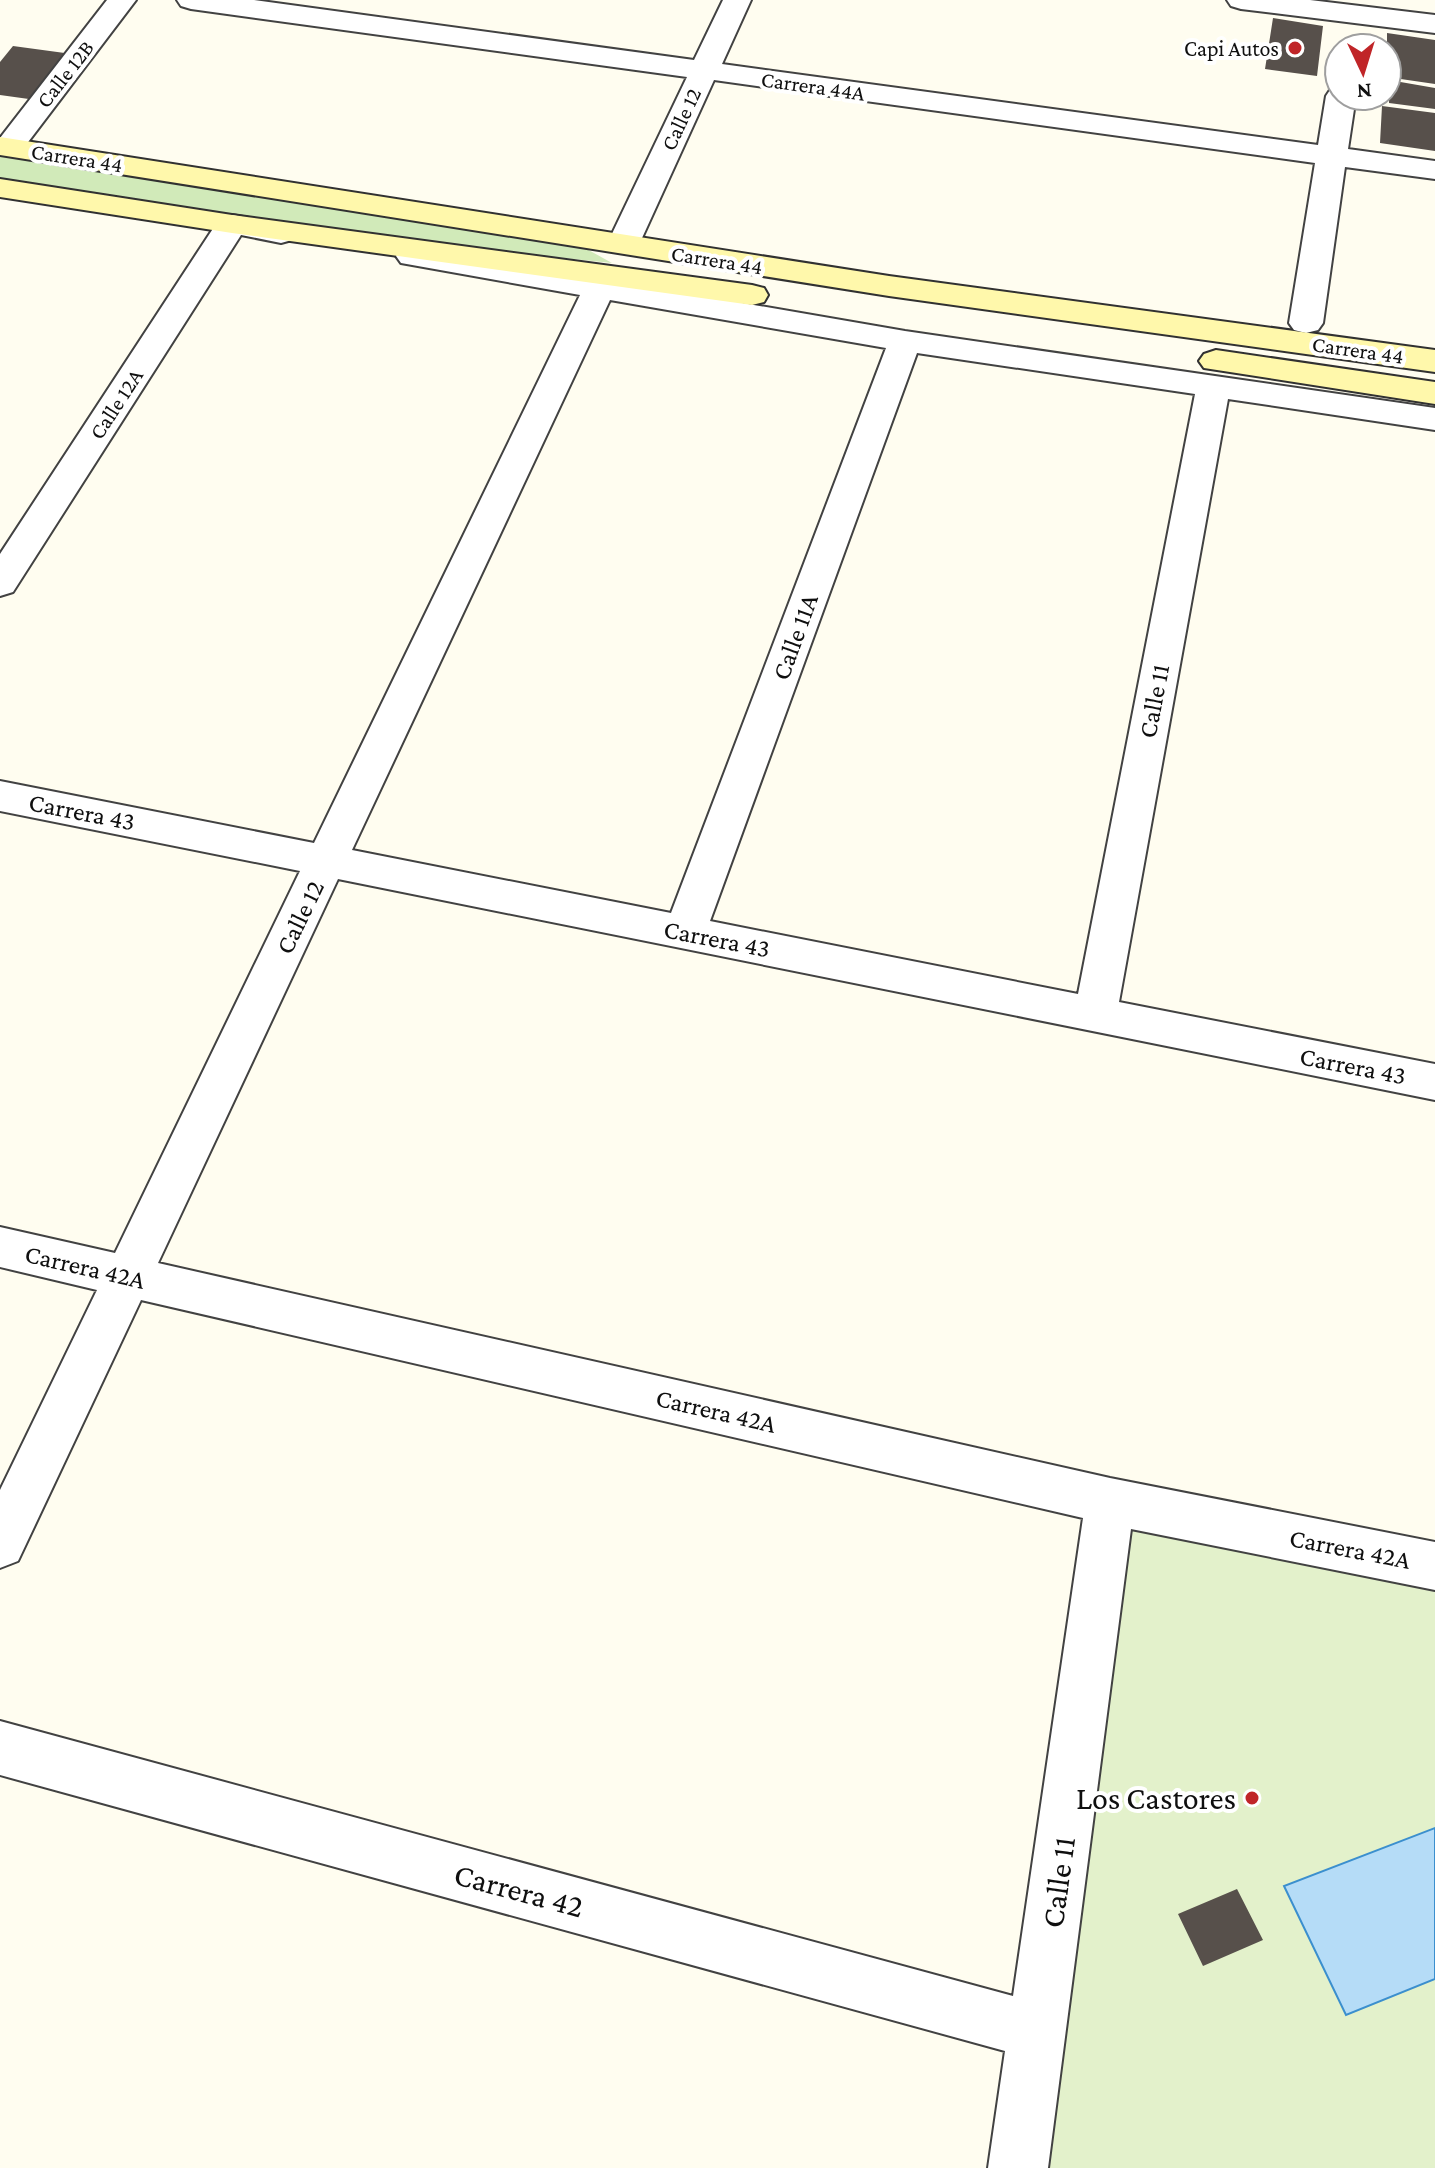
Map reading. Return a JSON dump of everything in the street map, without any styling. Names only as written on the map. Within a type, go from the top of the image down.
[{"type":"main road","name":"Carrera 44","points":[[4,147],[556,232],[621,245],[892,313],[1435,361]]},
{"type":"main road","name":"Carrera 44","points":[[0,188],[232,224],[892,313],[1435,393]]},
{"type":"main road","points":[[556,232],[626,238],[1435,341]]},
{"type":"street","name":"Calle 12B","points":[[4,147],[122,0]]},
{"type":"street","name":"Carrera 44A","points":[[191,0],[1435,170]]},
{"type":"street","name":"Calle 12","points":[[626,238],[737,0]]},
{"type":"street","points":[[1241,0],[1353,17],[1435,24]]},
{"type":"street","points":[[1306,323],[1339,112]]},
{"type":"street","name":"Carrera 44","points":[[232,224],[599,289],[892,313],[1213,389],[1435,419]]},
{"type":"street","name":"Calle 12A","points":[[0,583],[232,224]]},
{"type":"street","name":"Calle 12","points":[[0,1544],[599,289]]},
{"type":"street","name":"Calle 11A","points":[[685,932],[892,313]]},
{"type":"street","name":"Calle 11","points":[[1095,1014],[1213,389]]},
{"type":"street","name":"Carrera 43","points":[[0,796],[1435,1082]]},
{"type":"street","name":"Carrera 42A","points":[[0,1247],[1110,1501],[1435,1566]]},
{"type":"street","name":"Calle 11","points":[[1018,2168],[1110,1501]]},
{"type":"street","name":"Carrera 42","points":[[0,1748],[1037,2031]]},
{"type":"green space","points":[[0,146],[556,232],[612,263],[232,224],[0,188]]},
{"type":"green space","name":"Los Castores","points":[[1110,1501],[1435,1566],[1435,2168],[1019,2168]]},
{"type":"water","points":[[1435,1828],[1435,1979],[1346,2015],[1284,1886]]},
{"type":"building","name":"Capi Autos","points":[[1273,18],[1323,26],[1317,76],[1265,69]]},
{"type":"building","points":[[1403,35],[1435,40],[1435,84],[1403,79]]},
{"type":"building","points":[[13,46],[72,54],[36,100],[0,95],[0,62]]},
{"type":"building","points":[[1403,82],[1435,88],[1435,109],[1403,105]]},
{"type":"building","points":[[1403,109],[1435,113],[1435,151],[1380,143],[1382,112],[1403,112]]},
{"type":"building","points":[[1237,1889],[1263,1940],[1203,1966],[1178,1914]]},
{"type":"place","name":"Capi Autos","points":[[1295,48]]},
{"type":"place","name":"Los Castores","points":[[1252,1798]]}]
